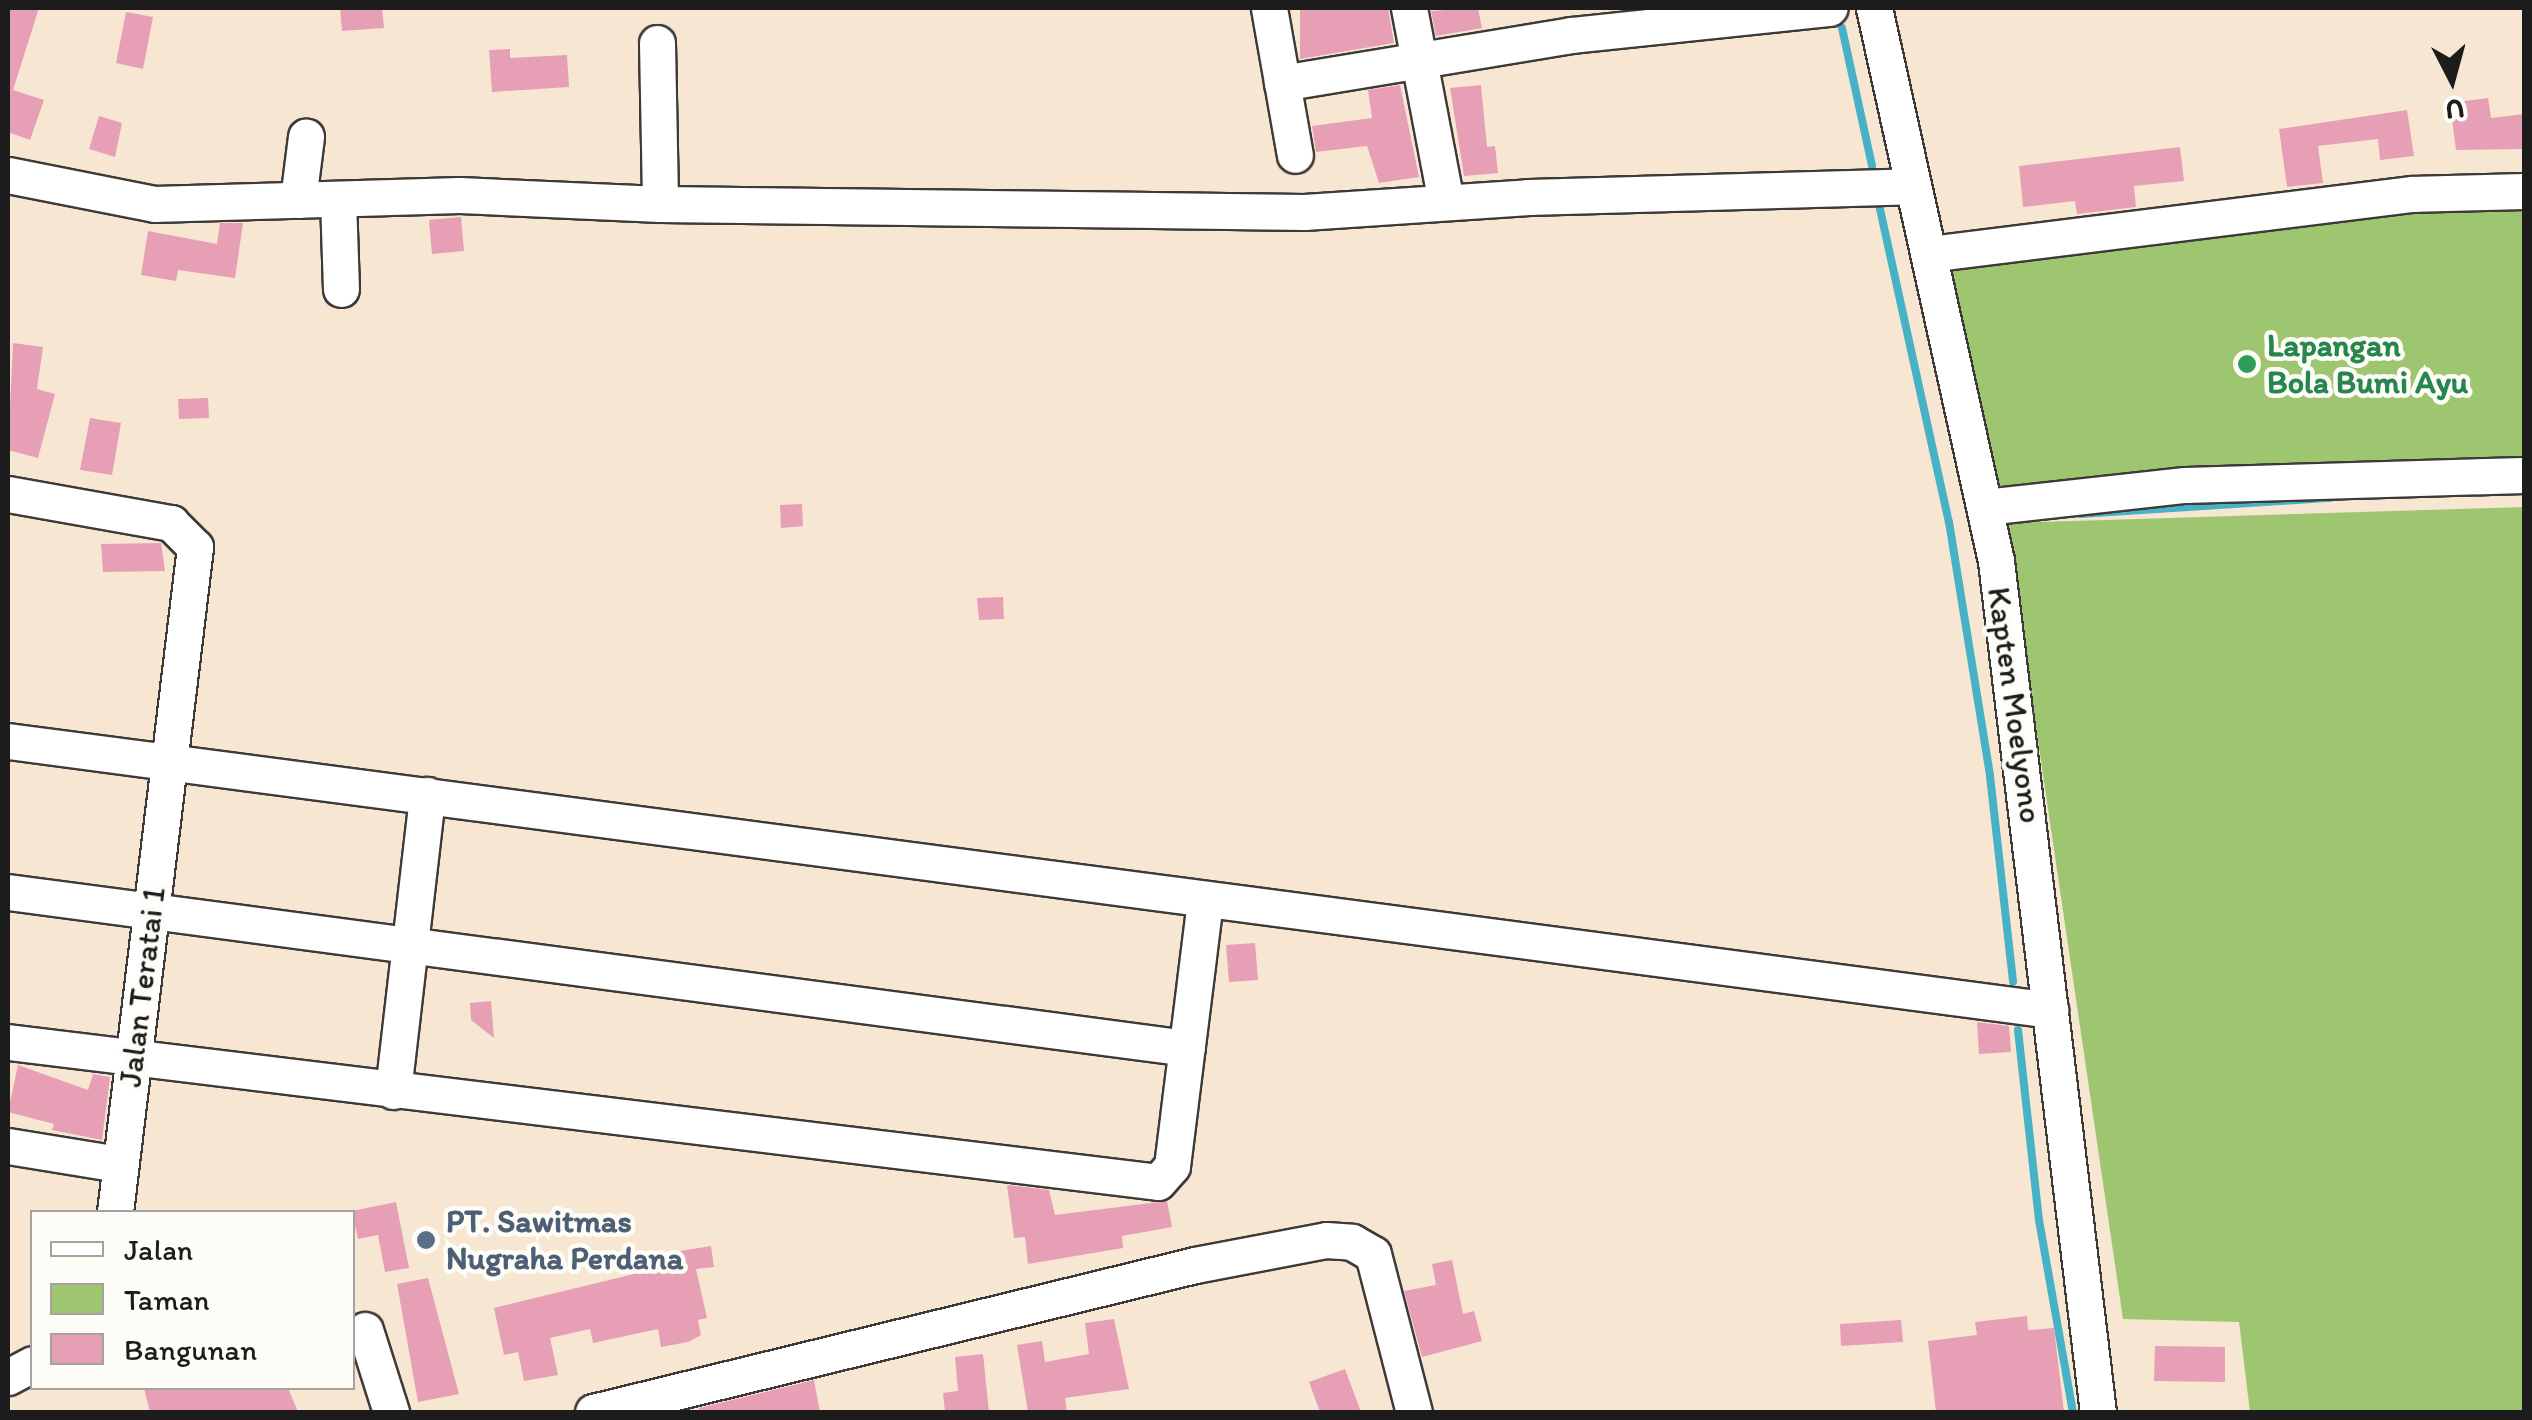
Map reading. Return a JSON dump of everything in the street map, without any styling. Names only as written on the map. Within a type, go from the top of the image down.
[{"type":"street","points":[[1268,8],[1295,155]]},
{"type":"street","points":[[1409,8],[1446,202]]},
{"type":"street","points":[[1282,83],[1418,59],[1568,21],[1830,8]]},
{"type":"street","name":"Kapten Moelyono","points":[[1874,8],[1985,506],[2025,768],[2098,1412]]},
{"type":"street","points":[[657,43],[660,204]]},
{"type":"street","points":[[298,200],[306,137]]},
{"type":"street","points":[[8,175],[154,204],[460,195],[660,204],[1304,212],[1446,202],[1914,186]]},
{"type":"street","points":[[1928,254],[2412,194],[2524,191]]},
{"type":"street","points":[[338,198],[341,289]]},
{"type":"street","points":[[1985,506],[2185,486],[2524,474]]},
{"type":"street","name":"Jalan Teratai 1","points":[[8,494],[171,523],[192,537],[196,556],[115,1210]]},
{"type":"street","points":[[8,741],[427,794],[1205,902],[2050,1010]]},
{"type":"street","points":[[393,1091],[427,794]]},
{"type":"street","points":[[8,892],[1187,1048]]},
{"type":"street","points":[[8,1042],[1158,1182],[1172,1166],[1205,902]]},
{"type":"street","points":[[8,1146],[119,1164]]},
{"type":"street","points":[[593,1412],[1213,1261],[1300,1243],[1352,1242],[1373,1254],[1414,1412]]},
{"type":"street","points":[[365,1330],[392,1412]]},
{"type":"street","points":[[8,1377],[30,1365]]},
{"type":"green space","name":"Lapangan Bola Bumi Ayu","points":[[2524,199],[2524,462],[1996,493],[1948,267]]},
{"type":"green space","points":[[2524,507],[2524,1412],[2250,1412],[2239,1322],[2123,1319],[2006,523]]},
{"type":"building","points":[[8,8],[39,8],[13,90],[44,100],[30,140],[8,132]]},
{"type":"building","points":[[340,8],[382,8],[384,28],[342,31]]},
{"type":"building","points":[[1300,8],[1388,8],[1394,43],[1300,59]]},
{"type":"building","points":[[1478,8],[1482,28],[1436,36],[1431,11]]},
{"type":"building","points":[[126,12],[153,17],[143,69],[116,63]]},
{"type":"building","points":[[510,49],[510,58],[567,55],[569,87],[492,92],[489,50]]},
{"type":"building","points":[[1400,85],[1419,177],[1379,183],[1367,146],[1316,152],[1312,126],[1372,118],[1368,90]]},
{"type":"building","points":[[1481,85],[1487,147],[1495,146],[1498,173],[1464,176],[1450,88]]},
{"type":"building","points":[[2488,98],[2491,118],[2524,114],[2524,149],[2456,150],[2450,103]]},
{"type":"building","points":[[2407,110],[2414,156],[2380,160],[2378,139],[2318,146],[2323,183],[2287,187],[2279,129]]},
{"type":"building","points":[[99,116],[122,123],[115,157],[89,149]]},
{"type":"building","points":[[2180,147],[2184,181],[2134,186],[2136,207],[2077,214],[2075,201],[2023,207],[2019,166]]},
{"type":"building","points":[[461,217],[464,251],[432,254],[429,220]]},
{"type":"building","points":[[220,223],[243,223],[235,278],[178,270],[176,281],[141,275],[148,231],[217,244]]},
{"type":"building","points":[[13,343],[43,347],[37,389],[55,394],[38,458],[8,450]]},
{"type":"building","points":[[208,398],[209,418],[179,419],[178,399]]},
{"type":"building","points":[[90,418],[121,423],[112,475],[80,470]]},
{"type":"building","points":[[802,504],[803,526],[781,528],[780,505]]},
{"type":"building","points":[[161,543],[165,571],[103,572],[101,544]]},
{"type":"building","points":[[1003,597],[1004,619],[979,620],[977,598]]},
{"type":"building","points":[[1255,943],[1258,980],[1229,982],[1226,945]]},
{"type":"building","points":[[491,1001],[494,1038],[471,1020],[470,1003]]},
{"type":"building","points":[[1977,1022],[2009,1026],[2011,1052],[1979,1054]]},
{"type":"building","points":[[18,1065],[88,1090],[93,1074],[110,1077],[102,1140],[52,1130],[54,1124],[8,1112]]},
{"type":"building","points":[[1007,1185],[1049,1190],[1055,1215],[1167,1201],[1172,1227],[1122,1236],[1123,1248],[1028,1264],[1025,1237],[1014,1238]]},
{"type":"building","points":[[396,1202],[409,1268],[385,1272],[378,1235],[358,1239],[355,1210]]},
{"type":"building","points":[[711,1246],[714,1267],[696,1269],[707,1318],[698,1320],[701,1335],[688,1342],[661,1347],[658,1329],[593,1343],[590,1329],[550,1338],[558,1375],[524,1381],[518,1352],[504,1355],[494,1308],[634,1274],[632,1267],[662,1254]]},
{"type":"building","points":[[1452,1260],[1463,1314],[1474,1311],[1482,1341],[1422,1357],[1404,1291],[1436,1285],[1432,1264]]},
{"type":"building","points":[[428,1278],[459,1394],[418,1402],[397,1284]]},
{"type":"building","points":[[2027,1316],[2028,1330],[2054,1328],[2064,1412],[1936,1412],[1928,1341],[1977,1335],[1975,1322]]},
{"type":"building","points":[[1114,1319],[1129,1389],[1065,1398],[1067,1412],[1028,1412],[1017,1345],[1042,1341],[1045,1362],[1089,1354],[1085,1323]]},
{"type":"building","points":[[1901,1320],[1903,1342],[1841,1346],[1840,1324]]},
{"type":"building","points":[[2155,1346],[2225,1347],[2225,1382],[2154,1381]]},
{"type":"building","points":[[983,1354],[989,1412],[945,1412],[943,1393],[958,1391],[955,1357]]},
{"type":"building","points":[[1345,1369],[1361,1412],[1320,1412],[1309,1382]]},
{"type":"building","points":[[814,1380],[820,1412],[699,1412],[699,1408]]},
{"type":"building","points":[[144,1390],[289,1390],[298,1412],[150,1412]]},
{"type":"waterway","points":[[1842,28],[1872,166]]},
{"type":"waterway","points":[[1880,209],[1949,522],[1990,776],[2013,982]]},
{"type":"waterway","points":[[2080,514],[2330,498]]},
{"type":"waterway","points":[[2018,1030],[2039,1220],[2073,1412]]},
{"type":"place","name":"Lapangan Bola Bumi Ayu","points":[[2247,364]]},
{"type":"place","name":"PT. Sawitmas Nugraha Perdana","points":[[426,1240]]}]
